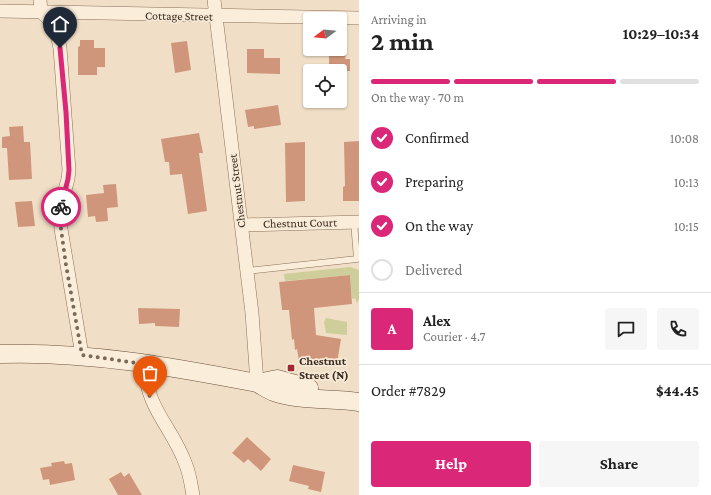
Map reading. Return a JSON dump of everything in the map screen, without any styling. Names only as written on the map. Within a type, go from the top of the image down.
[{"type":"main road","points":[[0,354],[82,355],[257,383],[277,379],[307,387],[334,398],[359,402]]},
{"type":"street","name":"Chestnut Street","points":[[214,0],[255,344],[257,383]]},
{"type":"street","name":"Cottage Street","points":[[0,11],[41,6],[216,16],[359,18]]},
{"type":"street","points":[[41,6],[57,31],[60,48],[66,112],[69,170],[60,208],[61,229],[82,355]]},
{"type":"street","name":"Chestnut Court","points":[[240,224],[357,222]]},
{"type":"street","points":[[144,364],[145,382],[150,397],[186,464],[193,495]]},
{"type":"lane","points":[[246,271],[357,258],[357,222]]},
{"type":"green space","points":[[350,267],[359,270],[359,299],[357,303],[355,298],[352,299],[350,275],[285,281],[284,274]]},
{"type":"green space","points":[[326,318],[347,322],[347,335],[326,333],[324,322]]},
{"type":"building","points":[[80,40],[94,40],[94,48],[105,48],[105,67],[97,67],[97,75],[78,75],[78,47],[80,46]]},
{"type":"building","points":[[187,41],[191,70],[175,73],[171,43]]},
{"type":"building","points":[[247,49],[264,49],[264,58],[280,58],[280,74],[247,73]]},
{"type":"building","points":[[329,56],[346,56],[345,59],[350,59],[350,71],[347,71],[347,64],[329,64]]},
{"type":"building","points":[[278,105],[281,125],[254,129],[254,126],[248,127],[245,110]]},
{"type":"building","points":[[23,126],[24,142],[30,142],[32,179],[9,180],[7,148],[2,148],[2,137],[10,136],[9,127]]},
{"type":"building","points":[[199,133],[203,153],[199,153],[207,211],[188,214],[182,174],[170,175],[169,162],[165,162],[161,139]]},
{"type":"building","points":[[359,141],[359,201],[343,201],[343,187],[345,186],[344,142]]},
{"type":"building","points":[[305,142],[305,201],[286,202],[285,143]]},
{"type":"building","points":[[116,184],[118,207],[107,208],[108,221],[96,222],[95,216],[88,217],[86,195],[104,193],[103,185]]},
{"type":"building","points":[[32,201],[35,226],[18,227],[15,202]]},
{"type":"building","points":[[350,275],[352,304],[314,308],[316,335],[341,339],[337,363],[312,359],[311,363],[299,361],[297,349],[295,350],[294,339],[292,340],[289,310],[282,310],[279,282]]},
{"type":"building","points":[[138,308],[180,309],[179,327],[155,326],[155,323],[139,324]]},
{"type":"building","points":[[247,437],[271,459],[261,471],[248,459],[244,463],[232,453]]},
{"type":"building","points":[[64,461],[65,464],[72,463],[75,480],[50,485],[49,479],[43,480],[40,468],[52,466],[51,463]]},
{"type":"building","points":[[293,465],[325,472],[321,492],[308,489],[309,486],[289,481]]},
{"type":"building","points":[[121,472],[124,477],[129,473],[142,495],[118,495],[109,479]]},
{"type":"way so far","points":[[61,207],[61,229],[66,265],[82,355],[144,364],[145,382],[150,397]]},
{"type":"place","name":"Chestnut Street (N)","points":[[291,368]]},
{"type":"route","points":[[60,48],[66,112],[69,170],[61,207]]}]
